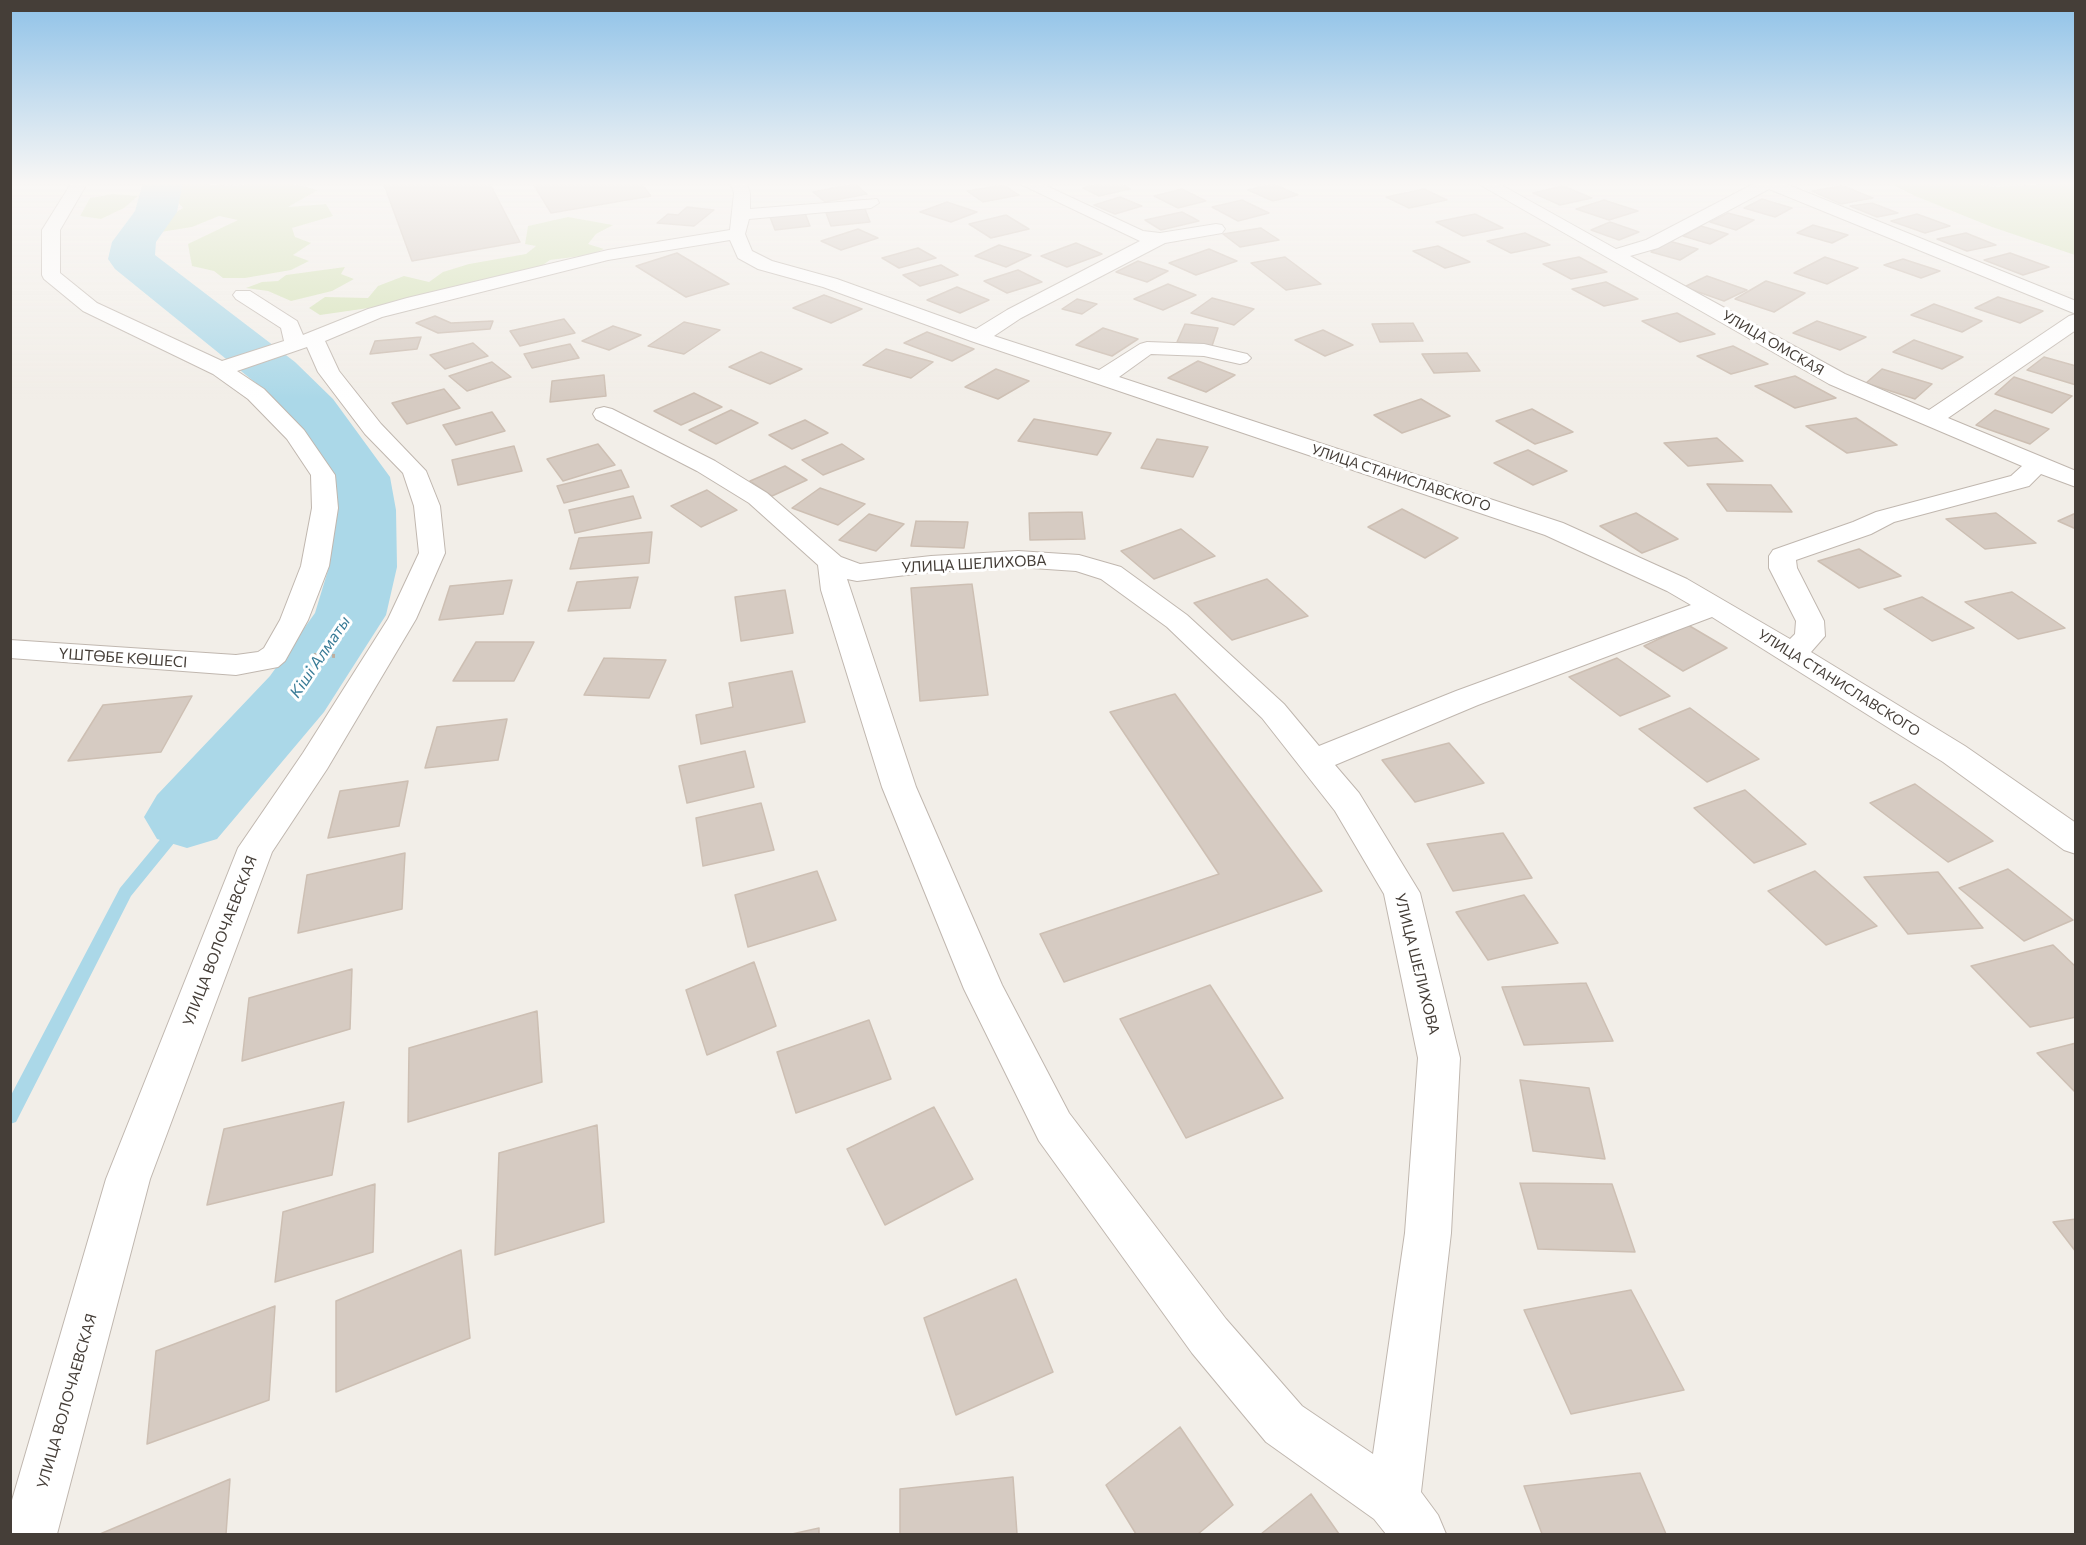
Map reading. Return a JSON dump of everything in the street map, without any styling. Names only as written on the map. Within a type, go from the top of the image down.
[{"type":"street","name":"ҮШТӨБЕ КӨШЕСІ","points":[[10,649],[236,665],[267,660],[280,646],[294,620],[315,566],[325,508],[322,475],[296,435],[230,366],[193,356],[90,307],[51,275],[51,254]]},
{"type":"street","points":[[230,366],[304,341],[375,313],[612,254]]},
{"type":"street","name":"УЛИЦА СТАНИСЛАВСКОГО","points":[[744,254],[765,266],[830,283],[978,337],[1554,529],[1677,585],[1714,606],[1954,754],[2076,841]]},
{"type":"street","points":[[978,337],[1014,314],[1129,254]]},
{"type":"street","points":[[1943,254],[2076,308]]},
{"type":"street","name":"УЛИЦА ОМСКАЯ","points":[[1615,255],[1837,379],[1929,420],[2076,480]]},
{"type":"street","name":"УЛИЦА ВОЛОЧАЕВСКАЯ","points":[[30,1534],[128,1179],[256,848],[315,761],[402,619],[432,553],[427,506],[414,471],[373,429],[290,325],[243,295]]},
{"type":"street","points":[[1929,420],[2076,320]]},
{"type":"street","points":[[1102,378],[1148,348],[1204,350],[1240,358]]},
{"type":"street","name":"УЛИЦА ШЕЛИХОВА","points":[[604,414],[706,466],[758,498],[831,563],[857,573],[931,564],[1044,559],[1079,563],[1111,573],[1178,621],[1273,711],[1347,802],[1402,893],[1439,1058],[1428,1233],[1393,1500]]},
{"type":"street","points":[[1793,654],[1810,636],[1810,621],[1783,568],[1782,556],[1862,528],[1885,517],[2020,481],[2037,464]]},
{"type":"street","points":[[831,563],[835,590],[899,787],[984,988],[1054,1126],[1209,1336],[1284,1425],[1393,1500],[1419,1534]]},
{"type":"street","points":[[1314,761],[1467,698],[1714,606]]},
{"type":"path","points":[[310,655],[341,656]]},
{"type":"green space","points":[[190,254],[294,254],[309,261],[291,270],[245,278],[223,278],[214,271],[192,266]]},
{"type":"green space","points":[[525,254],[592,254],[550,260],[526,277],[452,296],[320,315],[309,308],[325,297],[368,298],[378,286],[404,276],[429,282],[443,272],[469,264]]},
{"type":"green space","points":[[345,267],[341,274],[354,279],[332,291],[291,301],[268,291],[246,288],[262,282],[278,281],[286,275]]},
{"type":"building","points":[[409,254],[451,254],[412,261]]},
{"type":"building","points":[[679,254],[729,284],[686,297],[636,266]]},
{"type":"building","points":[[896,254],[929,254],[936,258],[899,268],[882,258]]},
{"type":"building","points":[[979,254],[1031,255],[1006,267],[975,256]]},
{"type":"building","points":[[1046,254],[1102,254],[1067,267],[1041,256]]},
{"type":"building","points":[[1194,254],[1221,254],[1237,261],[1196,275],[1169,263]]},
{"type":"building","points":[[1419,254],[1454,254],[1470,262],[1445,268]]},
{"type":"building","points":[[1659,254],[1690,254],[1680,260]]},
{"type":"building","points":[[2013,254],[2049,267],[2023,275],[1984,260]]},
{"type":"building","points":[[1285,257],[1321,284],[1286,290],[1251,263]]},
{"type":"building","points":[[1579,257],[1607,272],[1571,279],[1543,264]]},
{"type":"building","points":[[1825,257],[1858,268],[1827,284],[1794,273]]},
{"type":"building","points":[[1903,259],[1940,271],[1921,278],[1884,265]]},
{"type":"building","points":[[1138,261],[1168,271],[1147,282],[1116,272]]},
{"type":"building","points":[[941,265],[958,275],[920,286],[903,275]]},
{"type":"building","points":[[1018,270],[1042,282],[1007,293],[984,281]]},
{"type":"building","points":[[1707,276],[1747,290],[1724,301],[1684,287]]},
{"type":"building","points":[[1766,281],[1805,293],[1774,312],[1735,299]]},
{"type":"building","points":[[1606,282],[1638,299],[1604,306],[1572,289]]},
{"type":"building","points":[[1168,284],[1196,295],[1163,310],[1134,299]]},
{"type":"building","points":[[957,287],[989,300],[960,313],[927,300]]},
{"type":"building","points":[[824,295],[862,309],[831,323],[793,308]]},
{"type":"building","points":[[1998,297],[2043,311],[2020,323],[1975,308]]},
{"type":"building","points":[[1212,298],[1254,309],[1234,325],[1191,313]]},
{"type":"building","points":[[1077,299],[1097,304],[1082,314],[1062,309]]},
{"type":"building","points":[[1934,304],[1982,321],[1962,332],[1911,315]]},
{"type":"building","points":[[1677,313],[1715,334],[1680,342],[1642,321]]},
{"type":"building","points":[[435,316],[451,323],[493,321],[490,329],[438,333],[416,323]]},
{"type":"building","points":[[564,319],[575,333],[520,346],[510,331]]},
{"type":"building","points":[[1817,321],[1866,337],[1840,350],[1793,333]]},
{"type":"building","points":[[684,322],[720,330],[684,354],[648,346]]},
{"type":"building","points":[[1413,323],[1423,341],[1380,342],[1372,324]]},
{"type":"building","points":[[1185,324],[1218,328],[1212,346],[1177,342]]},
{"type":"building","points":[[613,326],[641,335],[609,350],[582,341]]},
{"type":"building","points":[[1103,328],[1138,339],[1112,356],[1076,345]]},
{"type":"building","points":[[1323,330],[1353,345],[1325,356],[1295,340]]},
{"type":"building","points":[[927,332],[974,349],[952,361],[904,343]]},
{"type":"building","points":[[421,337],[417,349],[370,354],[375,341]]},
{"type":"building","points":[[1914,340],[1963,357],[1942,369],[1893,352]]},
{"type":"building","points":[[473,343],[488,356],[445,369],[430,355]]},
{"type":"building","points":[[570,344],[579,358],[532,368],[524,354]]},
{"type":"building","points":[[1733,346],[1768,364],[1731,374],[1697,356]]},
{"type":"building","points":[[886,349],[933,362],[911,378],[863,365]]},
{"type":"building","points":[[761,352],[802,369],[770,384],[729,367]]},
{"type":"building","points":[[1467,353],[1480,371],[1434,373],[1422,354]]},
{"type":"building","points":[[2044,357],[2076,366],[2076,385],[2027,370]]},
{"type":"building","points":[[1198,361],[1235,375],[1206,392],[1168,378]]},
{"type":"building","points":[[492,362],[511,377],[467,391],[449,376]]},
{"type":"building","points":[[996,369],[1029,381],[998,399],[965,387]]},
{"type":"building","points":[[1882,369],[1932,384],[1915,399],[1866,383]]},
{"type":"building","points":[[604,375],[606,396],[550,402],[552,381]]},
{"type":"building","points":[[1795,376],[1836,398],[1795,408],[1755,386]]},
{"type":"building","points":[[2014,377],[2072,396],[2052,413],[1995,394]]},
{"type":"building","points":[[444,389],[460,408],[407,424],[392,403]]},
{"type":"building","points":[[694,393],[722,407],[681,425],[654,411]]},
{"type":"building","points":[[1421,399],[1450,416],[1402,433],[1374,415]]},
{"type":"building","points":[[1532,409],[1573,432],[1535,444],[1496,421]]},
{"type":"building","points":[[731,410],[758,423],[716,444],[689,430]]},
{"type":"building","points":[[1995,410],[2049,429],[2030,444],[1976,425]]},
{"type":"building","points":[[492,412],[505,431],[456,445],[443,425]]},
{"type":"building","points":[[1856,418],[1897,445],[1847,453],[1806,426]]},
{"type":"building","points":[[1034,419],[1111,433],[1097,455],[1018,441]]},
{"type":"building","points":[[805,420],[828,433],[792,449],[769,435]]},
{"type":"building","points":[[1717,438],[1743,461],[1688,466],[1664,443]]},
{"type":"building","points":[[1157,439],[1208,447],[1193,477],[1141,468]]},
{"type":"building","points":[[598,444],[615,465],[563,481],[547,459]]},
{"type":"building","points":[[842,444],[864,459],[823,475],[802,460]]},
{"type":"building","points":[[514,446],[522,471],[458,485],[452,460]]},
{"type":"building","points":[[1528,450],[1567,471],[1533,485],[1494,463]]},
{"type":"building","points":[[785,466],[807,480],[772,496],[750,481]]},
{"type":"building","points":[[621,470],[629,487],[564,503],[557,486]]},
{"type":"building","points":[[1707,484],[1771,485],[1792,512],[1727,511]]},
{"type":"building","points":[[820,488],[865,504],[838,525],[792,508]]},
{"type":"building","points":[[707,490],[737,510],[701,527],[671,506]]},
{"type":"building","points":[[633,496],[641,518],[575,533],[569,510]]},
{"type":"building","points":[[1402,509],[1458,538],[1425,558],[1368,527]]},
{"type":"building","points":[[1082,512],[1085,539],[1030,540],[1029,513]]},
{"type":"building","points":[[1636,513],[1678,539],[1642,553],[1600,526]]},
{"type":"building","points":[[1996,513],[2036,543],[1985,549],[1946,519]]},
{"type":"building","points":[[2076,513],[2076,529],[2058,521]]},
{"type":"building","points":[[869,514],[904,524],[876,551],[839,540]]},
{"type":"building","points":[[916,521],[968,522],[964,548],[911,546]]},
{"type":"building","points":[[1181,529],[1215,556],[1154,579],[1121,551]]},
{"type":"building","points":[[652,532],[649,563],[570,569],[579,538]]},
{"type":"building","points":[[1859,549],[1901,576],[1859,588],[1818,561]]},
{"type":"building","points":[[638,577],[630,608],[568,611],[577,582]]},
{"type":"building","points":[[1267,579],[1308,616],[1232,640],[1194,603]]},
{"type":"building","points":[[512,580],[503,614],[439,620],[450,586]]},
{"type":"building","points":[[972,584],[988,695],[920,701],[911,588]]},
{"type":"building","points":[[785,590],[793,633],[741,641],[735,597]]},
{"type":"building","points":[[2012,592],[2065,628],[2018,639],[1965,602]]},
{"type":"building","points":[[1922,597],[1974,628],[1932,641],[1884,609]]},
{"type":"building","points":[[1688,625],[1727,648],[1683,671],[1644,646]]},
{"type":"building","points":[[476,642],[534,642],[514,681],[453,681]]},
{"type":"building","points":[[604,658],[666,660],[649,698],[584,695]]},
{"type":"building","points":[[1617,658],[1670,696],[1620,716],[1569,677]]},
{"type":"building","points":[[792,671],[805,722],[701,744],[696,715],[733,707],[729,683]]},
{"type":"building","points":[[1175,694],[1322,891],[1064,982],[1040,934],[1219,874],[1110,712]]},
{"type":"building","points":[[192,696],[161,752],[68,761],[103,705]]},
{"type":"building","points":[[1690,708],[1759,759],[1707,782],[1639,729]]},
{"type":"building","points":[[507,719],[498,760],[425,768],[437,727]]},
{"type":"building","points":[[1449,743],[1484,783],[1415,802],[1382,760]]},
{"type":"building","points":[[745,751],[754,787],[687,803],[679,766]]},
{"type":"building","points":[[408,781],[399,826],[328,838],[340,791]]},
{"type":"building","points":[[1915,784],[1993,841],[1948,862],[1870,803]]},
{"type":"building","points":[[1745,790],[1806,844],[1754,863],[1694,808]]},
{"type":"building","points":[[761,803],[774,850],[703,866],[696,818]]},
{"type":"building","points":[[1503,833],[1532,878],[1453,891],[1427,844]]},
{"type":"building","points":[[405,853],[402,909],[298,933],[307,875]]},
{"type":"building","points":[[2008,869],[2073,920],[2024,941],[1959,888]]},
{"type":"building","points":[[817,871],[836,920],[748,947],[735,895]]},
{"type":"building","points":[[1815,871],[1877,926],[1826,945],[1768,891]]},
{"type":"building","points":[[1938,872],[1983,928],[1908,934],[1864,877]]},
{"type":"building","points":[[1524,895],[1558,943],[1488,960],[1456,912]]},
{"type":"building","points":[[2053,945],[2076,967],[2076,1017],[2030,1027],[1971,966]]},
{"type":"building","points":[[754,962],[776,1026],[707,1055],[686,990]]},
{"type":"building","points":[[352,969],[350,1029],[242,1061],[249,998]]},
{"type":"building","points":[[1586,983],[1613,1041],[1524,1045],[1502,987]]},
{"type":"building","points":[[1210,985],[1283,1098],[1186,1138],[1120,1019]]},
{"type":"building","points":[[537,1011],[542,1082],[408,1122],[409,1048]]},
{"type":"building","points":[[869,1020],[891,1079],[796,1113],[777,1052]]},
{"type":"building","points":[[2076,1043],[2076,1093],[2037,1053]]},
{"type":"building","points":[[1520,1080],[1589,1088],[1605,1159],[1533,1151]]},
{"type":"building","points":[[344,1102],[332,1175],[207,1205],[224,1129]]},
{"type":"building","points":[[934,1107],[973,1179],[885,1225],[847,1149]]},
{"type":"building","points":[[597,1125],[604,1222],[495,1255],[499,1153]]},
{"type":"building","points":[[1520,1183],[1612,1184],[1635,1252],[1538,1249]]},
{"type":"building","points":[[375,1184],[373,1252],[275,1282],[283,1212]]},
{"type":"building","points":[[2076,1219],[2076,1252],[2053,1222]]},
{"type":"building","points":[[461,1250],[470,1338],[336,1392],[336,1301]]},
{"type":"building","points":[[1016,1279],[1053,1372],[956,1415],[924,1318]]},
{"type":"building","points":[[1631,1290],[1684,1390],[1571,1414],[1524,1310]]},
{"type":"building","points":[[275,1306],[269,1400],[147,1444],[156,1351]]},
{"type":"building","points":[[1180,1427],[1233,1505],[1198,1534],[1136,1534],[1106,1485]]},
{"type":"building","points":[[1640,1473],[1666,1534],[1542,1534],[1524,1486]]},
{"type":"building","points":[[1013,1477],[1017,1534],[900,1534],[900,1489]]},
{"type":"building","points":[[230,1479],[226,1534],[100,1534]]},
{"type":"building","points":[[1311,1494],[1339,1534],[1261,1534]]},
{"type":"building","points":[[819,1528],[819,1534],[792,1534]]},
{"type":"waterway","name":"Кіші Алматы","points":[[132,254],[131,259],[276,373],[313,411],[359,477],[364,510],[363,567],[350,615],[297,694],[187,817]]},
{"type":"waterway","name":"Кіші Алматы","points":[[10,1116],[125,892],[187,817]]}]
